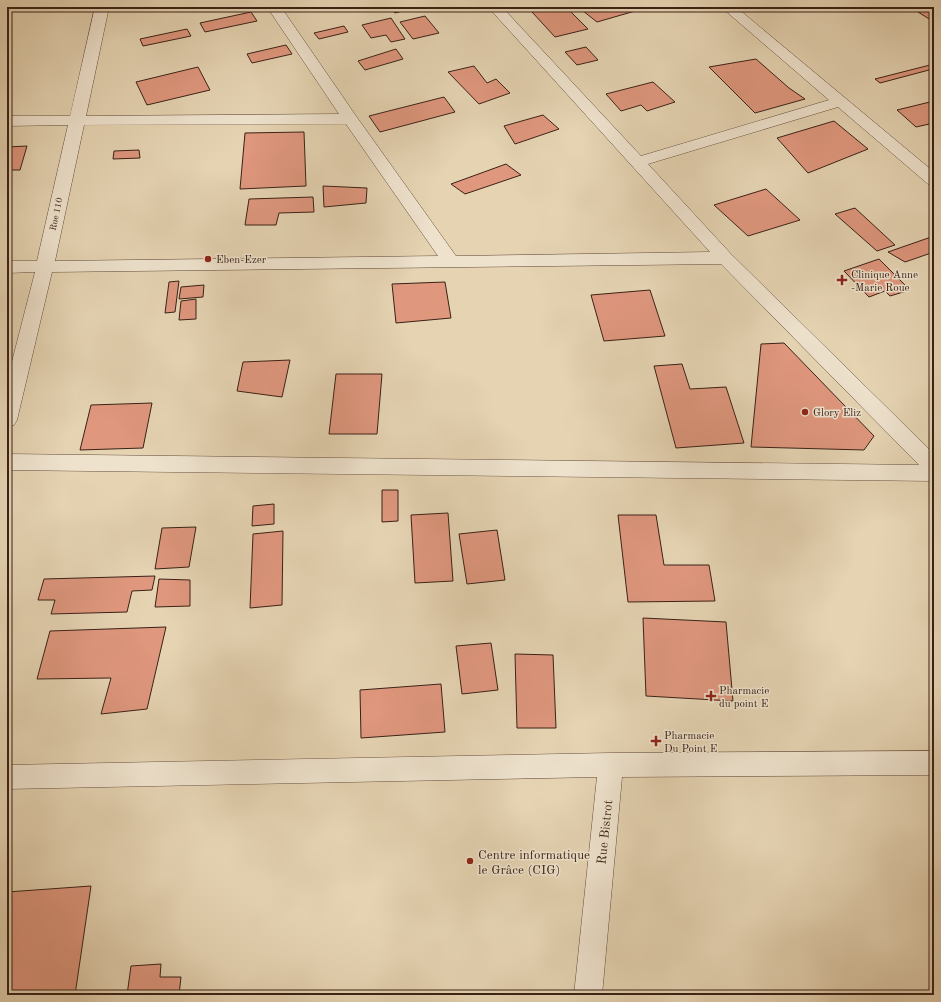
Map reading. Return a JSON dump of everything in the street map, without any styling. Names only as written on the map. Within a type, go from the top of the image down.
[{"type":"street","name":"Rue 110","points":[[7,420],[45,266],[102,7]]},
{"type":"street","points":[[274,7],[350,119],[452,261]]},
{"type":"street","points":[[496,7],[725,258],[934,466]]},
{"type":"street","points":[[728,7],[934,180]]},
{"type":"street","points":[[638,162],[841,101]]},
{"type":"street","points":[[7,121],[350,119]]},
{"type":"street","points":[[7,267],[725,258]]},
{"type":"street","points":[[7,462],[934,473]]},
{"type":"street","points":[[7,777],[611,765],[934,763]]},
{"type":"street","name":"Rue Bistrot","points":[[588,995],[611,765]]},
{"type":"building","points":[[389,7],[408,7],[410,9],[395,13]]},
{"type":"building","points":[[552,7],[566,7],[588,29],[555,37],[532,12]]},
{"type":"building","points":[[578,7],[649,7],[597,22]]},
{"type":"building","points":[[919,7],[934,7],[934,22],[918,12],[924,10]]},
{"type":"building","points":[[251,12],[257,21],[205,32],[200,23]]},
{"type":"building","points":[[425,16],[439,33],[413,39],[400,22]]},
{"type":"building","points":[[391,18],[405,39],[391,42],[386,35],[371,38],[362,25]]},
{"type":"building","points":[[344,26],[348,32],[319,39],[314,33]]},
{"type":"building","points":[[187,29],[191,36],[143,46],[140,39]]},
{"type":"building","points":[[286,45],[292,54],[252,63],[247,54]]},
{"type":"building","points":[[586,47],[598,60],[577,65],[565,52]]},
{"type":"building","points":[[396,49],[403,59],[365,70],[358,61]]},
{"type":"building","points":[[756,59],[789,88],[805,99],[755,113],[709,67]]},
{"type":"building","points":[[934,64],[934,74],[929,70],[880,83],[875,79]]},
{"type":"building","points":[[474,66],[487,83],[496,79],[510,93],[479,104],[448,72]]},
{"type":"building","points":[[198,67],[210,90],[147,105],[136,82]]},
{"type":"building","points":[[653,82],[675,102],[647,111],[641,105],[621,111],[606,94]]},
{"type":"building","points":[[444,97],[455,112],[380,132],[369,116]]},
{"type":"building","points":[[934,101],[934,123],[916,127],[897,110]]},
{"type":"building","points":[[543,115],[559,129],[515,144],[504,126]]},
{"type":"building","points":[[834,121],[868,149],[808,173],[777,138]]},
{"type":"building","points":[[304,132],[306,186],[240,189],[245,133]]},
{"type":"building","points":[[27,146],[20,170],[7,170],[7,147]]},
{"type":"building","points":[[139,150],[140,158],[113,159],[114,151]]},
{"type":"building","points":[[506,164],[521,175],[465,194],[451,184]]},
{"type":"building","points":[[323,186],[367,188],[366,203],[324,207]]},
{"type":"building","points":[[766,189],[800,220],[748,236],[714,205]]},
{"type":"building","points":[[313,197],[314,212],[279,213],[276,225],[245,225],[249,199]]},
{"type":"building","points":[[855,208],[895,245],[877,251],[835,214]]},
{"type":"building","points":[[934,236],[934,252],[905,262],[888,252]]},
{"type":"building","points":[[879,259],[910,290],[890,296],[885,291],[869,297],[844,271]]},
{"type":"building","points":[[179,281],[175,312],[165,313],[169,282]]},
{"type":"building","points":[[445,282],[451,318],[396,323],[392,284]]},
{"type":"building","points":[[204,285],[203,297],[179,299],[181,287]]},
{"type":"building","points":[[650,290],[665,336],[604,341],[591,295]]},
{"type":"building","points":[[196,299],[196,319],[179,320],[181,301]]},
{"type":"building","points":[[784,343],[874,436],[864,450],[751,447],[761,344]]},
{"type":"building","points":[[290,360],[282,397],[237,391],[243,362]]},
{"type":"building","points":[[682,364],[690,389],[726,387],[744,443],[676,448],[654,366]]},
{"type":"building","points":[[336,374],[382,374],[377,434],[329,434]]},
{"type":"building","points":[[152,403],[143,448],[80,450],[91,405]]},
{"type":"building","points":[[382,490],[398,490],[398,521],[382,522]]},
{"type":"building","points":[[274,504],[274,524],[252,526],[253,506]]},
{"type":"building","points":[[448,513],[453,581],[415,583],[411,515]]},
{"type":"building","points":[[618,515],[656,515],[664,565],[709,565],[715,601],[628,602]]},
{"type":"building","points":[[196,527],[189,567],[155,569],[162,528]]},
{"type":"building","points":[[497,530],[505,580],[467,584],[459,534]]},
{"type":"building","points":[[283,531],[282,605],[250,608],[253,534]]},
{"type":"building","points":[[155,576],[152,590],[132,591],[127,612],[51,614],[55,600],[38,600],[44,579]]},
{"type":"building","points":[[159,579],[190,580],[190,606],[155,607]]},
{"type":"building","points":[[643,618],[726,622],[733,701],[646,696]]},
{"type":"building","points":[[166,627],[147,709],[101,714],[111,678],[37,679],[50,631]]},
{"type":"building","points":[[491,643],[498,690],[462,694],[456,646]]},
{"type":"building","points":[[515,654],[553,655],[556,728],[517,728]]},
{"type":"building","points":[[441,684],[445,732],[361,738],[360,690]]},
{"type":"building","points":[[91,886],[75,995],[7,995],[7,892]]},
{"type":"building","points":[[161,964],[160,977],[181,977],[179,995],[127,995],[131,966]]},
{"type":"place","name":"Eben-Ezer","points":[[208,259]]},
{"type":"place","name":"Clinique Anne -Marie Roue","points":[[842,280]]},
{"type":"place","name":"Glory Eliz","points":[[805,412]]},
{"type":"place","name":"Pharmacie du point E","points":[[711,696]]},
{"type":"place","name":"Pharmacie Du Point E","points":[[656,741]]},
{"type":"place","name":"Centre informatique le Grâce (CIG)","points":[[470,861]]}]
